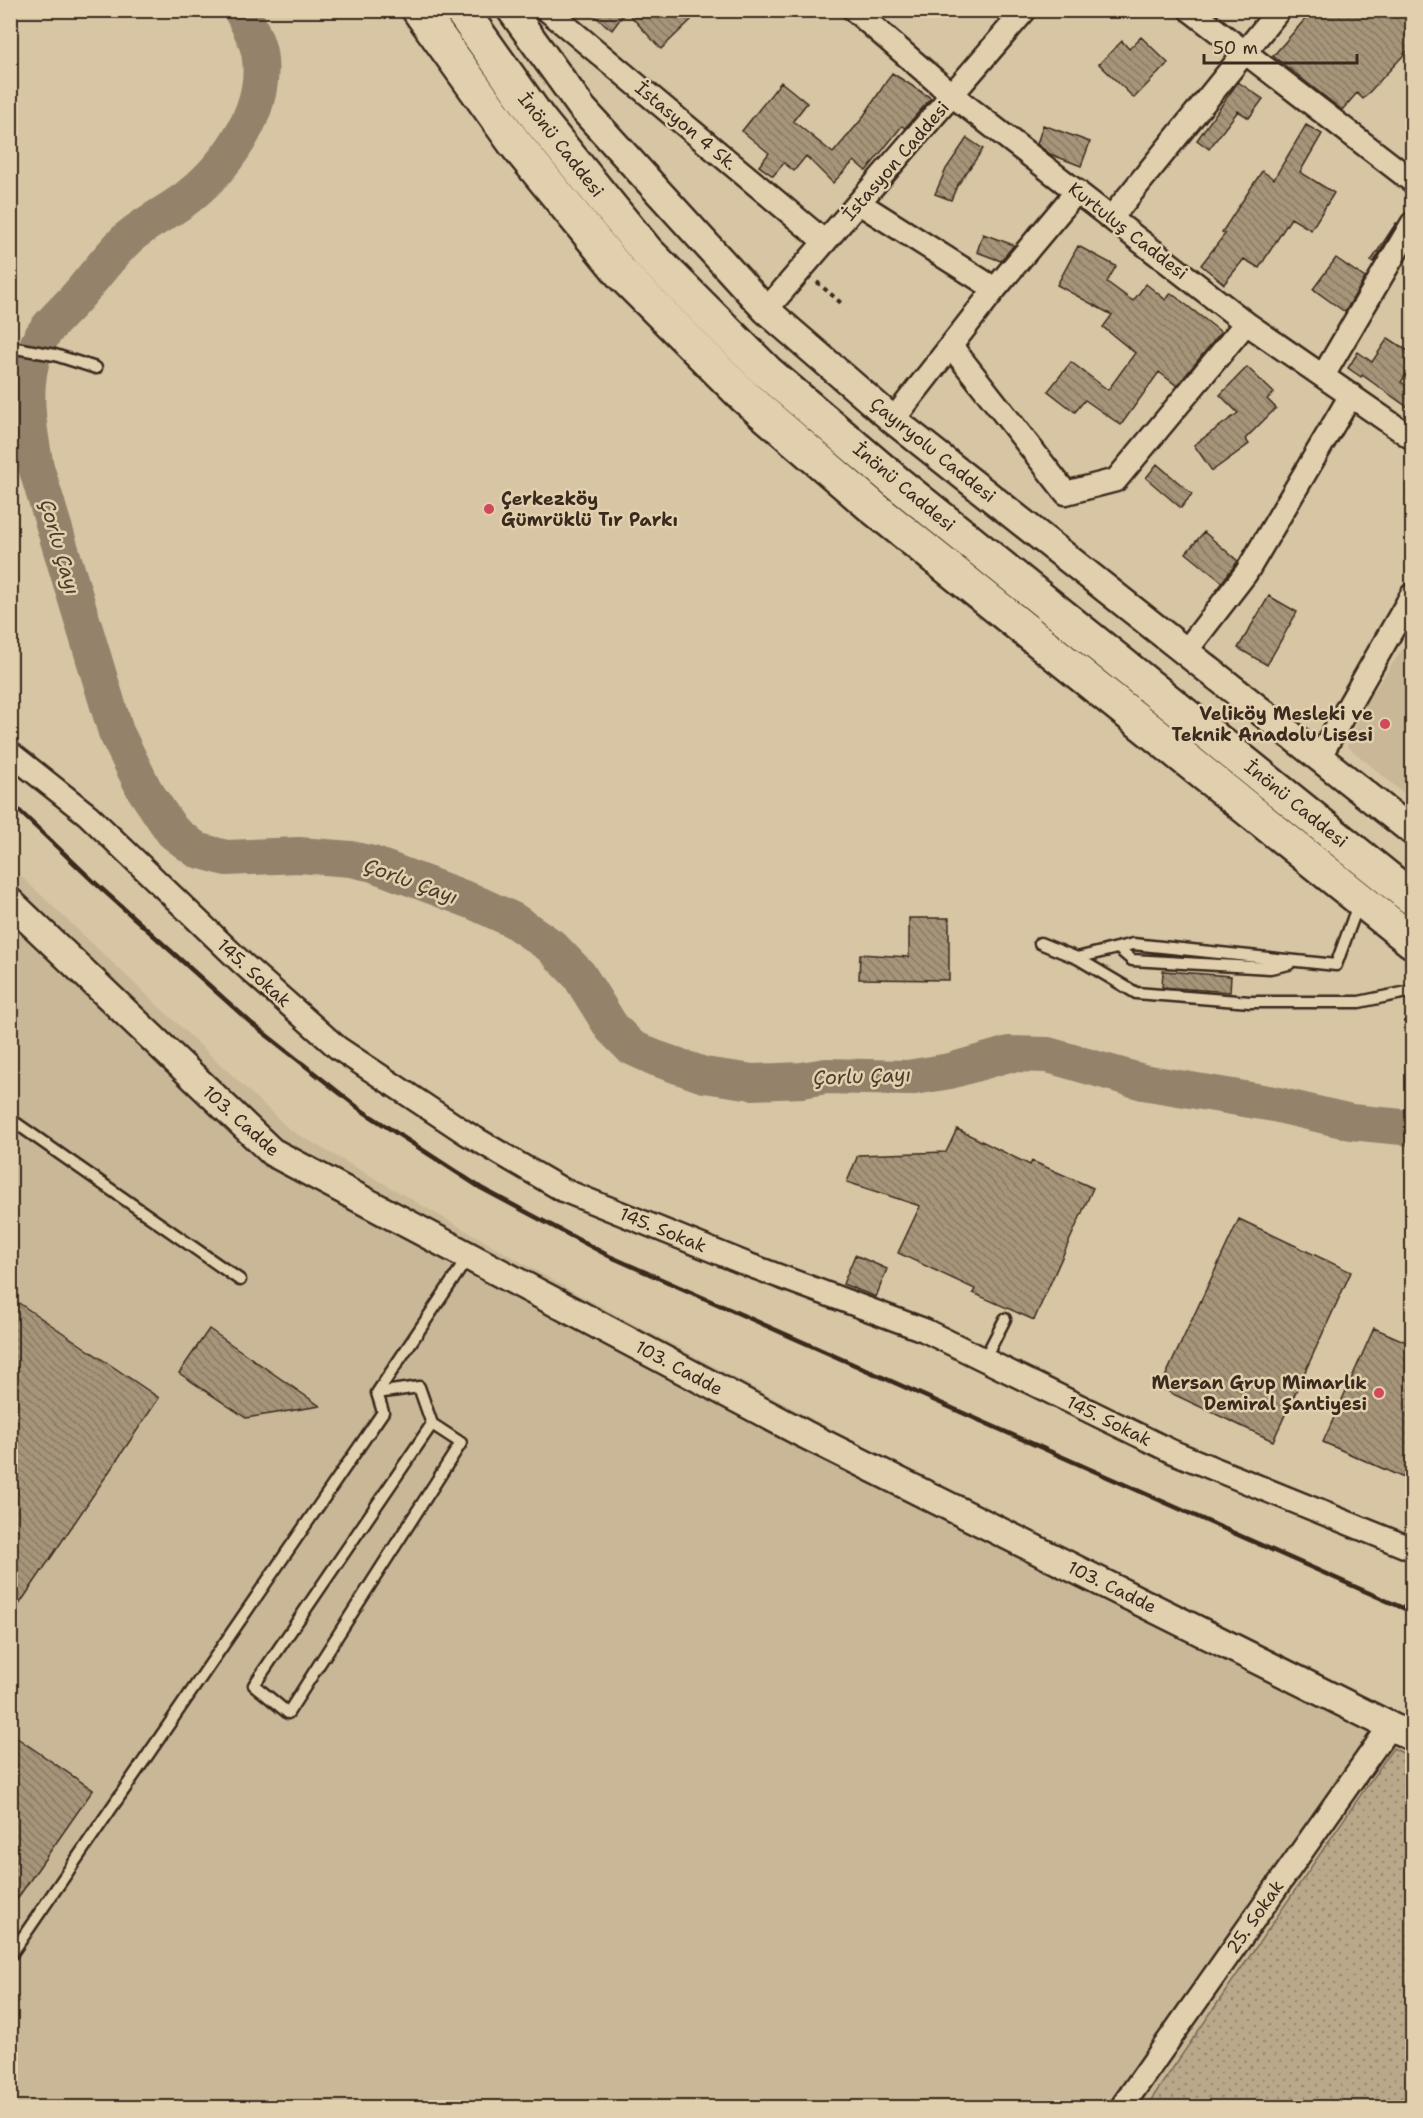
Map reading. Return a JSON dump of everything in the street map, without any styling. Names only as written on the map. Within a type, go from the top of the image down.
[{"type":"main road","points":[[419,10],[514,142],[622,274],[744,396],[874,508],[1413,941]]},
{"type":"main road","name":"İnönü Caddesi","points":[[461,10],[540,121],[647,252],[767,372],[896,482],[1413,898]]},
{"type":"street","name":"Çayıryolu Caddesi","points":[[511,10],[582,108],[766,310],[893,420],[1413,831]]},
{"type":"street","name":"İstasyon 4 Sk.","points":[[547,10],[825,242]]},
{"type":"street","name":"Kurtuluş Caddesi","points":[[855,10],[952,94],[1246,323],[1413,438]]},
{"type":"street","name":"İstasyon Caddesi","points":[[766,310],[1025,10]]},
{"type":"street","points":[[1190,10],[1413,181]]},
{"type":"street","points":[[1111,218],[1279,10]]},
{"type":"street","points":[[893,420],[995,289],[1077,191]]},
{"type":"street","points":[[859,203],[995,289]]},
{"type":"street","points":[[1323,376],[1413,224]]},
{"type":"street","points":[[951,346],[1066,493],[1116,480],[1246,323]]},
{"type":"street","points":[[1186,651],[1246,573],[1351,395]]},
{"type":"street","points":[[1320,756],[1406,621],[1413,595]]},
{"type":"street","name":"145. Sokak","points":[[10,753],[88,815],[242,963],[338,1048],[466,1133],[563,1190],[749,1265],[924,1330],[1173,1452],[1413,1549]]},
{"type":"street","name":"103. Cadde","points":[[10,902],[272,1152],[804,1434],[1401,1732]]},
{"type":"street","name":"25. Sokak","points":[[1120,2108],[1401,1732]]},
{"type":"lane","points":[[14,347],[55,355],[96,368]]},
{"type":"lane","points":[[1077,958],[1133,944],[1295,963],[1336,965],[1360,898]]},
{"type":"lane","points":[[1040,943],[1077,958],[1136,993],[1250,1002],[1359,1002],[1413,991]]},
{"type":"lane","points":[[10,1119],[240,1280]]},
{"type":"lane","points":[[377,1393],[468,1256]]},
{"type":"lane","points":[[984,1360],[1005,1319]]},
{"type":"lane","points":[[377,1393],[418,1387],[432,1424],[461,1443],[288,1713],[254,1685],[432,1424]]},
{"type":"lane","points":[[10,1956],[383,1412],[377,1393]]},
{"type":"path","points":[[802,269],[841,303]]},
{"type":"shaded area","name":"Veliköy Mesleki ve Teknik Anadolu Lisesi","points":[[1412,635],[1412,800],[1347,746],[1367,701]]},
{"type":"shaded area","points":[[10,866],[290,1130],[561,1285],[1412,1738],[1412,2107],[11,2107]]},
{"type":"shaded area","points":[[1393,1748],[1412,1758],[1412,2107],[1146,2107]]},
{"type":"building","points":[[587,10],[682,10],[691,20],[661,49],[626,11],[612,30]]},
{"type":"building","points":[[1313,10],[1413,10],[1413,45],[1363,99],[1357,93],[1342,110],[1273,56]]},
{"type":"building","points":[[1141,37],[1168,63],[1134,98],[1099,64],[1122,41],[1129,49]]},
{"type":"building","points":[[892,73],[931,98],[905,128],[902,126],[866,171],[854,161],[833,183],[806,156],[794,171],[784,163],[773,176],[759,166],[769,153],[742,131],[781,82],[807,103],[793,121],[833,153],[861,120]]},
{"type":"building","points":[[1238,82],[1263,99],[1249,118],[1238,111],[1209,149],[1197,140]]},
{"type":"building","points":[[1043,125],[1090,142],[1081,166],[1050,154],[1037,144]]},
{"type":"building","points":[[1306,125],[1322,134],[1300,172],[1334,193],[1311,230],[1291,218],[1259,268],[1244,259],[1224,284],[1201,265],[1225,234],[1222,232],[1262,171],[1274,179]]},
{"type":"building","points":[[967,138],[983,149],[957,186],[951,200],[935,194],[946,169]]},
{"type":"building","points":[[1396,223],[1374,262],[1371,261]]},
{"type":"building","points":[[983,234],[1014,245],[1001,261],[977,252]]},
{"type":"building","points":[[1078,246],[1116,266],[1107,282],[1133,301],[1146,284],[1166,300],[1171,293],[1221,332],[1177,386],[1159,372],[1121,425],[1085,400],[1075,412],[1048,391],[1071,362],[1108,390],[1135,353],[1103,327],[1112,315],[1057,285]]},
{"type":"building","points":[[1336,258],[1365,278],[1345,312],[1313,289]]},
{"type":"building","points":[[1388,338],[1413,354],[1413,365],[1401,382],[1413,390],[1413,411],[1362,375],[1361,377],[1348,368],[1358,352],[1372,362]]},
{"type":"building","points":[[1247,367],[1274,393],[1267,399],[1276,408],[1245,439],[1249,444],[1212,471],[1194,445],[1238,413],[1220,395]]},
{"type":"building","points":[[1157,464],[1192,494],[1181,508],[1146,478]]},
{"type":"building","points":[[1204,532],[1238,561],[1222,582],[1186,553]]},
{"type":"building","points":[[1269,596],[1297,612],[1267,665],[1238,648]]},
{"type":"building","points":[[909,918],[949,918],[949,980],[859,979],[860,954],[909,957]]},
{"type":"building","points":[[1163,971],[1231,976],[1230,992],[1162,987]]},
{"type":"building","points":[[957,1129],[1030,1165],[1032,1161],[1093,1188],[1034,1320],[973,1293],[975,1289],[898,1253],[920,1206],[847,1182],[858,1155],[946,1152]]},
{"type":"building","points":[[1239,1219],[1351,1272],[1273,1441],[1160,1388]]},
{"type":"building","points":[[855,1255],[887,1269],[876,1297],[843,1284]]},
{"type":"building","points":[[10,1297],[159,1398],[10,1618]]},
{"type":"building","name":"Mersan Grup Mimarlık Demiral Şantiyesi","points":[[1374,1328],[1413,1345],[1413,1482],[1323,1442]]},
{"type":"building","points":[[209,1329],[320,1406],[246,1418],[179,1373]]},
{"type":"building","points":[[10,1733],[93,1790],[10,1909]]},
{"type":"waterway","name":"Çorlu Çayı","points":[[241,10],[258,46],[261,73],[258,94],[243,133],[218,168],[203,184],[128,238],[52,323],[35,350],[28,379],[29,423],[36,467],[116,732],[144,789],[173,832],[197,850],[226,858],[299,855],[351,859],[373,864],[474,902],[513,920],[551,946],[579,975],[612,1028],[631,1047],[704,1075],[753,1082],[802,1080],[826,1076],[908,1078],[950,1071],[1009,1054],[1048,1055],[1143,1082],[1274,1104],[1351,1122],[1412,1128]]},
{"type":"railway","points":[[10,802],[93,881],[250,1022],[361,1110],[481,1188],[609,1256],[1412,1612]]},
{"type":"place","name":"Çerkezköy Gümrüklü Tır Parkı","points":[[489,509]]},
{"type":"place","name":"Veliköy Mesleki ve Teknik Anadolu Lisesi","points":[[1385,724]]},
{"type":"place","name":"Mersan Grup Mimarlık Demiral Şantiyesi","points":[[1379,1393]]}]
